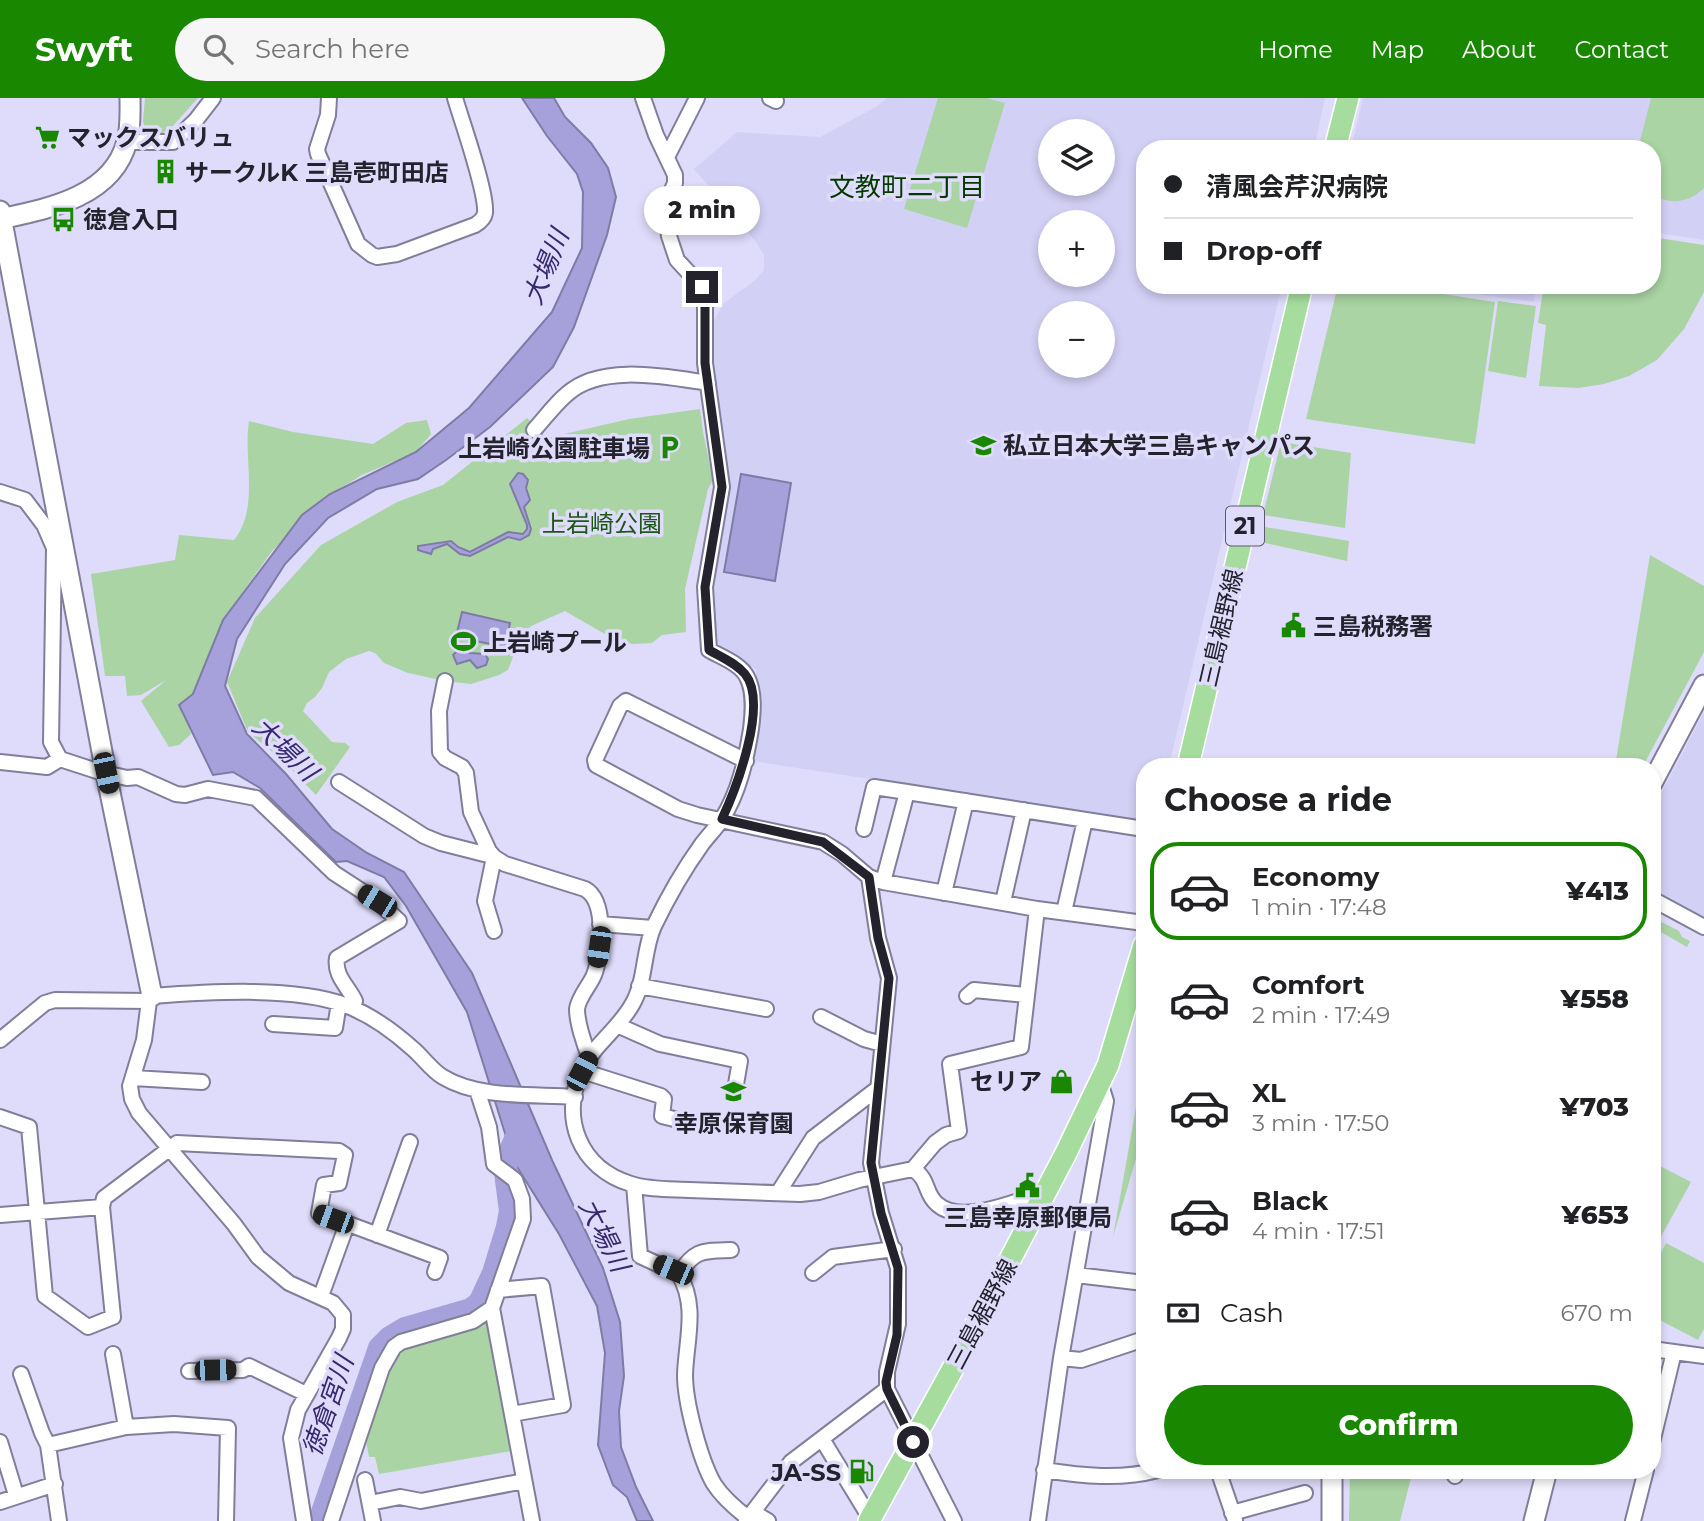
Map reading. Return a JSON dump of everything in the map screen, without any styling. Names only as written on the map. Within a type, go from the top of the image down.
[{"type":"main road","points":[[1337,140],[1348,98]]},
{"type":"main road","name":"三島裾野線","points":[[1190,758],[1300,294]]},
{"type":"main road","name":"三島裾野線","points":[[869,1520],[1047,1191],[1100,1082],[1122,1026],[1136,974]]},
{"type":"street","points":[[130,98],[127,142],[115,167],[102,181],[54,206],[0,216],[150,999],[144,1040],[130,1086],[132,1099],[258,1257],[289,1283],[333,1303],[343,1315],[339,1338],[298,1410],[291,1438],[304,1521]]},
{"type":"street","points":[[127,142],[173,142],[196,120],[213,98]]},
{"type":"street","points":[[329,98],[328,115],[317,149],[318,154],[358,244],[377,257],[397,254],[475,225],[485,214],[483,196],[455,98]]},
{"type":"street","points":[[643,98],[675,179],[665,206],[666,224],[677,260],[702,287],[705,300],[704,337],[708,383],[722,487],[705,587],[709,650],[747,676],[752,693],[752,720],[746,761],[722,819],[694,857],[653,928],[634,1002],[589,1056],[582,1071],[575,1097],[573,1121],[580,1144],[585,1153],[606,1170],[634,1185],[778,1193],[819,1192],[913,1169],[935,1143],[946,1135],[959,1131],[950,1064],[1021,1047],[1037,909]]},
{"type":"street","points":[[667,157],[697,98]]},
{"type":"street","points":[[534,430],[568,392],[597,378],[648,374],[708,383]]},
{"type":"street","points":[[0,492],[25,500],[44,525],[54,548],[51,742],[60,758],[83,768],[127,778],[138,777],[176,794],[216,790],[256,798],[334,873],[391,911],[399,921],[337,958],[336,971],[355,1001],[346,1005],[335,1028],[273,1024]]},
{"type":"street","points":[[445,681],[439,711],[440,752],[445,758],[462,767],[466,773],[471,813],[493,857],[485,901],[494,931]]},
{"type":"street","points":[[1661,766],[1704,685]]},
{"type":"street","points":[[746,761],[626,701],[620,706],[597,752],[596,765],[678,809],[823,842],[876,879],[1037,909],[1136,922]]},
{"type":"street","points":[[0,762],[47,767],[60,758]]},
{"type":"street","points":[[339,782],[424,836],[493,857],[505,864],[590,892],[598,908],[600,925],[595,972],[577,1007],[582,1039],[589,1056]]},
{"type":"street","points":[[864,829],[874,787],[1136,828]]},
{"type":"street","points":[[907,792],[876,879],[878,938],[889,978],[871,1163],[881,1213],[898,1268],[898,1324],[887,1371],[887,1389],[954,1521]]},
{"type":"street","points":[[944,893],[966,801]]},
{"type":"street","points":[[1003,902],[1024,810]]},
{"type":"street","points":[[1064,912],[1086,820]]},
{"type":"street","points":[[1661,904],[1704,927]]},
{"type":"street","points":[[600,925],[653,928]]},
{"type":"street","points":[[639,986],[766,1009]]},
{"type":"street","points":[[967,996],[974,989],[1026,995]]},
{"type":"street","points":[[0,1040],[45,1003],[55,1000],[150,999],[239,993],[295,995],[346,1005],[382,1024],[413,1048],[440,1076],[480,1091],[575,1097]]},
{"type":"street","points":[[821,1017],[864,1039],[882,1044]]},
{"type":"street","points":[[617,1025],[660,1044],[740,1061],[735,1090]]},
{"type":"street","points":[[582,1071],[664,1097],[662,1116],[682,1121]]},
{"type":"street","points":[[133,1078],[202,1082]]},
{"type":"street","points":[[1038,1521],[1061,1358],[1105,1101],[1100,1082]]},
{"type":"street","points":[[778,1193],[813,1138],[877,1089]]},
{"type":"street","points":[[480,1091],[494,1164],[515,1180],[522,1199],[523,1219],[492,1308],[532,1521]]},
{"type":"street","points":[[0,1117],[29,1127],[45,1296],[88,1327],[113,1318],[102,1206],[104,1198],[177,1143],[339,1151],[345,1155],[339,1184],[324,1185],[319,1213],[440,1258],[435,1272]]},
{"type":"street","points":[[377,1235],[410,1142]]},
{"type":"street","points":[[913,1169],[924,1177],[935,1203],[958,1212],[976,1212],[1047,1191]]},
{"type":"street","points":[[634,1185],[640,1256],[679,1274],[689,1300],[691,1316],[685,1377],[689,1410],[713,1481],[730,1504],[749,1517],[768,1521]]},
{"type":"street","points":[[0,1215],[102,1206]]},
{"type":"street","points":[[321,1296],[347,1224]]},
{"type":"street","points":[[813,1273],[833,1257],[894,1248]]},
{"type":"street","points":[[679,1274],[690,1258],[699,1252],[731,1251]]},
{"type":"street","points":[[1076,1275],[1136,1282]]},
{"type":"street","points":[[498,1290],[542,1286],[563,1405],[512,1414]]},
{"type":"street","points":[[331,1521],[382,1368],[394,1347],[409,1339],[473,1321],[492,1308]]},
{"type":"street","points":[[1061,1358],[1081,1360],[1136,1342]]},
{"type":"street","points":[[1661,1350],[1704,1356]]},
{"type":"street","points":[[1661,1406],[1674,1352]]},
{"type":"street","points":[[113,1354],[126,1427]]},
{"type":"street","points":[[189,1371],[243,1370],[249,1366],[306,1394]]},
{"type":"street","points":[[21,1374],[48,1444],[59,1521]]},
{"type":"street","points":[[749,1517],[791,1462],[887,1389]]},
{"type":"street","points":[[48,1444],[126,1427],[174,1424],[228,1428],[226,1521]]},
{"type":"street","points":[[822,1439],[869,1520]]},
{"type":"street","points":[[0,1442],[16,1495]]},
{"type":"street","points":[[1044,1470],[1087,1476],[1136,1473]]},
{"type":"street","points":[[1221,1479],[1234,1517],[1306,1493]]},
{"type":"street","points":[[1332,1479],[1332,1521]]},
{"type":"street","points":[[1534,1521],[1545,1479]]},
{"type":"street","points":[[1633,1521],[1644,1479]]},
{"type":"street","points":[[365,1480],[373,1521]]},
{"type":"street","points":[[370,1503],[400,1497],[421,1501],[524,1481]]},
{"type":"street","points":[[0,1502],[55,1484]]},
{"type":"shaded area","points":[[522,98],[554,98],[565,117],[591,143],[608,168],[616,197],[607,235],[574,327],[553,367],[490,427],[418,479],[377,489],[328,518],[285,564],[237,639],[225,686],[247,734],[286,774],[332,829],[367,853],[404,872],[472,973],[552,1160],[603,1268],[620,1322],[624,1376],[619,1411],[621,1447],[636,1487],[653,1521],[637,1521],[627,1497],[613,1485],[598,1445],[605,1353],[597,1306],[559,1234],[514,1162],[467,1012],[406,906],[384,877],[347,861],[336,862],[260,788],[233,772],[213,775],[179,705],[193,694],[223,620],[302,515],[330,494],[416,452],[469,408],[552,312],[582,248],[583,192],[577,174]]},
{"type":"shaded area","name":"私立日本大学三島キャンパス","points":[[887,98],[1325,98],[1316,140],[1136,140],[1136,294],[1280,294],[1171,758],[1136,758],[1136,820],[753,761],[756,669],[715,646],[711,594],[727,490],[716,413],[710,337],[713,322],[724,303],[754,281],[764,270],[764,255],[694,169],[737,132],[820,137],[876,107]]},
{"type":"shaded area","points":[[1363,98],[1704,98],[1704,240],[1661,233],[1661,140],[1353,140]]},
{"type":"shaded area","points":[[1477,294],[1535,294],[1534,302]]},
{"type":"shaded area","points":[[518,473],[528,480],[526,488],[530,500],[524,507],[531,529],[529,535],[520,540],[508,537],[470,556],[460,554],[447,544],[433,549],[431,554],[418,550],[418,546],[451,541],[470,552],[508,532],[523,534],[527,525],[510,484]]},
{"type":"shaded area","points":[[741,474],[791,483],[775,581],[724,572]]},
{"type":"shaded area","points":[[462,612],[510,623],[505,647],[456,637]]},
{"type":"shaded area","points":[[460,648],[470,653],[485,654],[488,659],[486,665],[477,668],[470,660],[457,664],[453,655]]},
{"type":"shaded area","points":[[1704,712],[1704,917],[1661,895],[1661,794]]},
{"type":"green space","points":[[145,98],[198,98],[171,128],[161,134],[145,129]]},
{"type":"green space","points":[[938,98],[987,98],[1005,103],[967,228],[904,209]]},
{"type":"green space","points":[[1651,98],[1704,98],[1704,188],[1692,197],[1679,201],[1661,199],[1661,140],[1640,140]]},
{"type":"green space","points":[[1661,238],[1704,245],[1704,292],[1684,329],[1657,360],[1629,376],[1578,388],[1539,386],[1546,325],[1538,323],[1543,294],[1661,294]]},
{"type":"green space","points":[[1336,294],[1443,294],[1495,302],[1475,444],[1306,419]]},
{"type":"green space","points":[[1498,301],[1536,306],[1526,378],[1488,371]]},
{"type":"green space","name":"上岩崎公園","points":[[700,409],[713,480],[708,489],[685,589],[686,632],[662,635],[652,643],[633,644],[617,641],[565,611],[531,626],[521,636],[508,670],[471,684],[408,673],[384,663],[375,653],[369,651],[346,659],[329,672],[322,688],[303,711],[332,742],[345,743],[350,747],[316,795],[281,759],[248,732],[227,682],[255,618],[321,545],[397,502],[443,485],[527,418],[547,438],[629,419]]},
{"type":"green space","points":[[427,420],[431,434],[416,452],[362,475],[329,495],[272,551],[223,620],[193,694],[182,703],[191,734],[179,745],[169,747],[141,701],[166,680],[141,695],[127,696],[125,676],[105,676],[91,574],[175,560],[179,535],[234,540],[242,527],[249,498],[249,421],[293,432],[373,444],[406,423]]},
{"type":"green space","points":[[1281,442],[1351,453],[1345,528],[1263,515]]},
{"type":"green space","points":[[1265,527],[1349,541],[1347,561],[1261,542]]},
{"type":"green space","points":[[1650,555],[1704,586],[1704,652],[1647,758],[1616,758]]},
{"type":"green space","points":[[1661,922],[1679,931],[1682,937],[1690,941],[1687,947],[1661,932]]},
{"type":"green space","points":[[1136,1107],[1136,1158],[1113,1237]]},
{"type":"green space","points":[[1661,1167],[1691,1182],[1661,1237]]},
{"type":"green space","points":[[1666,1243],[1704,1263],[1704,1329],[1698,1340],[1661,1321],[1661,1253]]},
{"type":"green space","points":[[486,1321],[512,1451],[379,1474],[375,1457],[369,1457],[365,1436],[394,1354],[401,1349]]},
{"type":"green space","points":[[1350,1479],[1411,1479],[1400,1521],[1349,1521]]},
{"type":"waterway","name":"徳倉宮川","points":[[320,1521],[380,1348],[405,1329],[471,1310],[480,1303],[494,1273],[508,1227],[511,1211],[505,1165],[519,1132]]},
{"type":"place","name":"マックスバリュ","points":[[47,137]]},
{"type":"place","name":"サークルK 三島壱町田店","points":[[165,172]]},
{"type":"place","name":"徳倉入口","points":[[63,219]]},
{"type":"place","name":"私立日本大学三島キャンパス","points":[[983,445]]},
{"type":"place","name":"上岩崎公園駐車場","points":[[670,448]]},
{"type":"place","name":"三島税務署","points":[[1293,626]]},
{"type":"place","name":"上岩崎プール","points":[[463,642]]},
{"type":"place","name":"セリア","points":[[1062,1081]]},
{"type":"place","name":"幸原保育園","points":[[734,1092]]},
{"type":"place","name":"三島幸原郵便局","points":[[1028,1186]]},
{"type":"place","name":"JA-SS","points":[[861,1472]]},
{"type":"district","name":"文教町二丁目","points":[[907,187]]},
{"type":"route","points":[[702,287],[705,300],[705,363],[722,487],[705,587],[709,650],[747,676],[752,693],[752,720],[746,761],[722,819],[829,844],[869,877],[878,938],[889,978],[871,1163],[881,1213],[898,1268],[897,1335],[886,1382],[913,1442]]},
{"type":"water label","name":"大場川","points":[[546,267]]},
{"type":"water label","name":"大場川","points":[[285,749]]},
{"type":"water label","name":"大場川","points":[[604,1235]]}]
